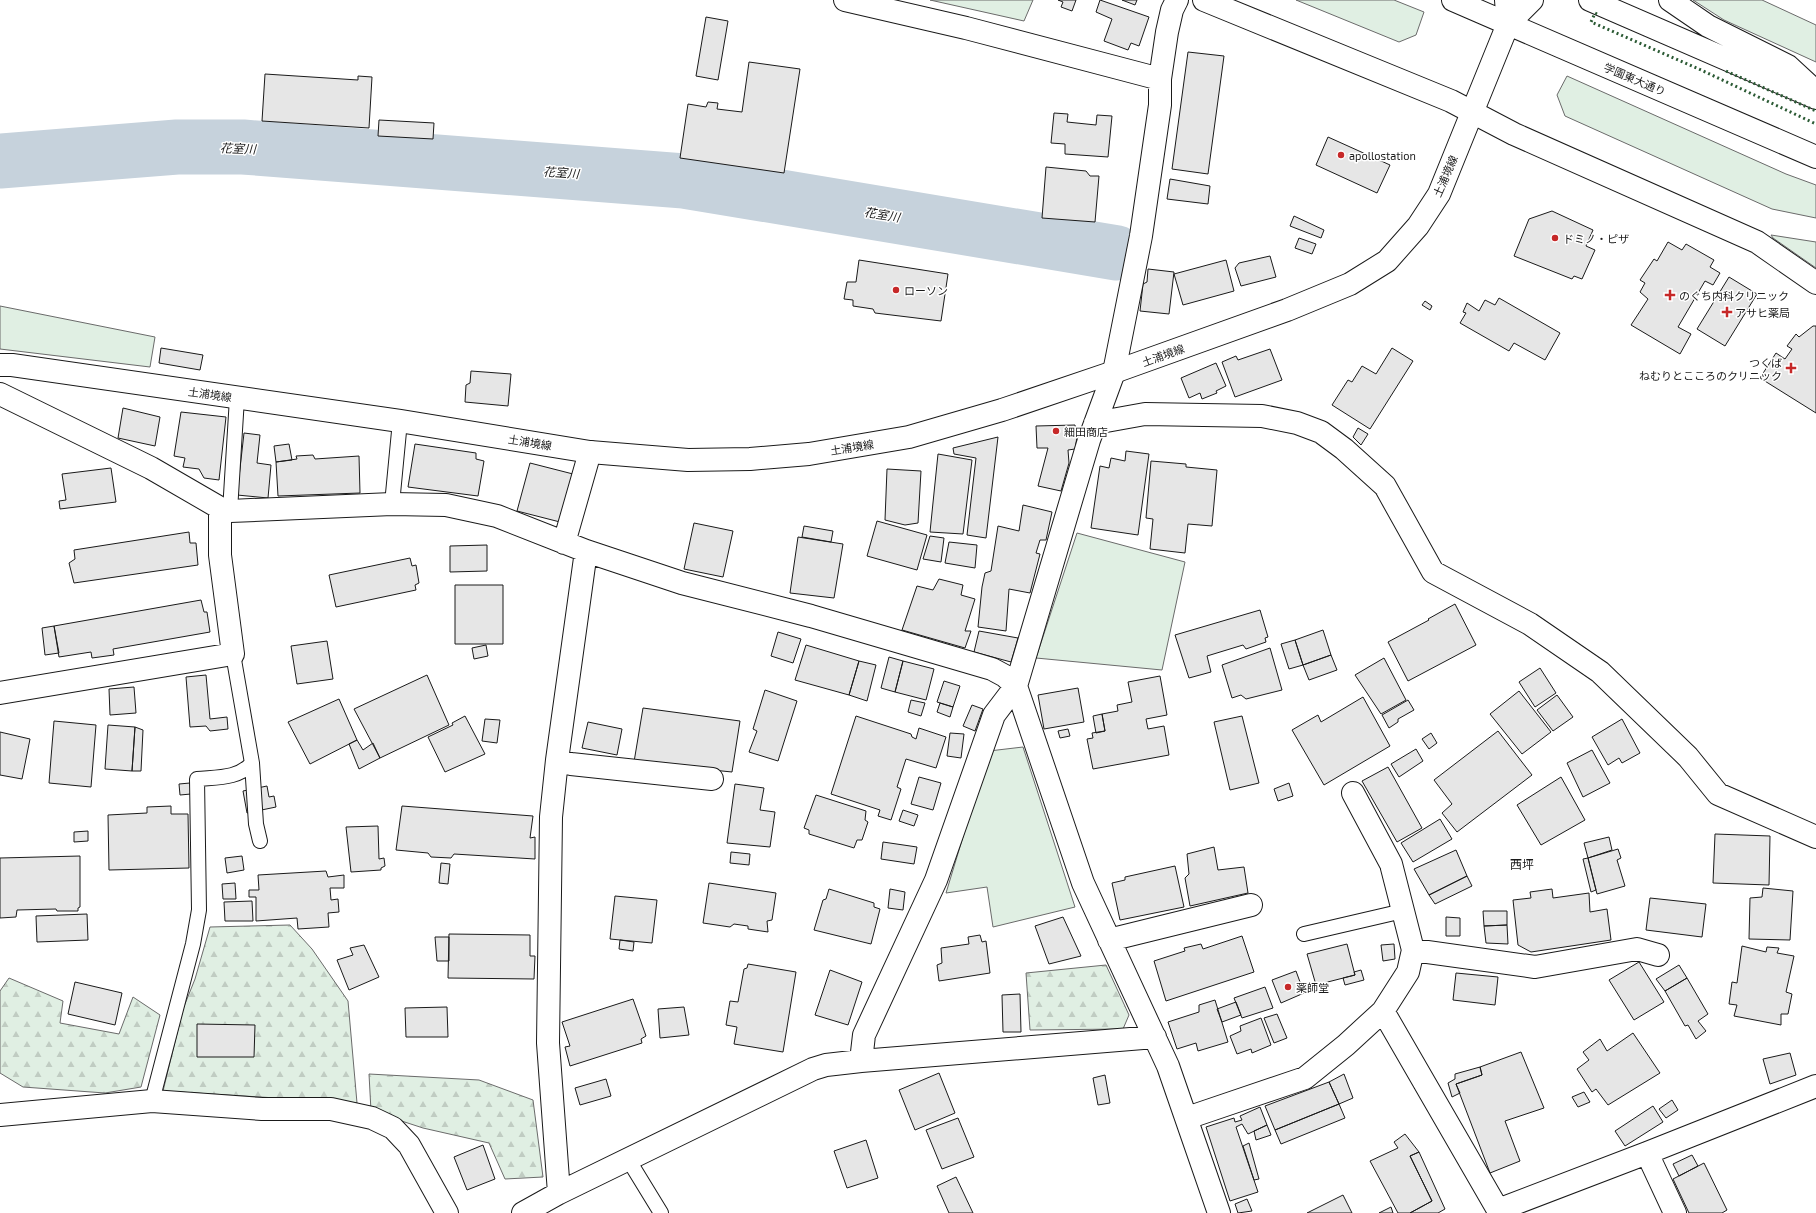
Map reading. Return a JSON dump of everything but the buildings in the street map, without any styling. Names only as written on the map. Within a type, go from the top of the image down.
[{"type":"street","points":[[845,0],[966,28],[1160,79]]},
{"type":"street","points":[[861,1061],[864,1035],[936,880],[994,714],[1016,686],[1095,423],[1114,372],[1141,236],[1160,105],[1160,79],[1167,32],[1172,10],[1177,0]]},
{"type":"street","points":[[1204,0],[1451,101],[1514,134],[1758,242],[1816,283]]},
{"type":"street","name":"学園東大通り","points":[[1453,0],[1816,157]]},
{"type":"street","name":"土浦境線","points":[[0,364],[400,421],[590,452],[688,460],[750,459],[809,454],[909,437],[1002,410],[1114,372],[1287,310],[1350,284],[1387,261],[1418,226],[1439,194],[1508,24],[1506,0]]},
{"type":"street","points":[[1508,24],[1532,0]]},
{"type":"street","points":[[1590,0],[1816,98]]},
{"type":"street","points":[[1670,0],[1708,26],[1788,66],[1816,92]]},
{"type":"street","points":[[0,394],[151,468],[225,510],[392,504],[446,505],[497,516],[586,551],[682,583],[811,616],[992,669],[1005,676],[1016,686],[1083,883],[1168,1066],[1219,1213]]},
{"type":"street","points":[[1095,423],[1145,414],[1262,416],[1297,423],[1321,432],[1344,448],[1385,486],[1433,572],[1530,624],[1600,672],[1688,757],[1718,794],[1816,837]]},
{"type":"street","points":[[564,543],[590,452]]},
{"type":"street","points":[[0,693],[233,654],[220,555],[225,510]]},
{"type":"street","points":[[559,1193],[548,1043],[551,816],[557,760],[586,551]]},
{"type":"street","points":[[557,760],[572,764],[712,779]]},
{"type":"street","points":[[1187,1118],[1305,1078],[1346,1045],[1383,1011],[1408,972],[1413,950],[1391,864],[1353,793]]},
{"type":"street","points":[[1110,940],[1251,905]]},
{"type":"street","points":[[1413,950],[1535,967],[1637,949],[1658,955]]},
{"type":"street","points":[[1383,1011],[1498,1210],[1648,1154],[1816,1086]]},
{"type":"street","points":[[523,1213],[559,1193],[628,1159],[813,1069],[826,1065],[1155,1037]]},
{"type":"street","points":[[0,1115],[152,1101],[262,1109],[331,1109],[372,1118],[393,1128],[408,1145],[447,1213]]},
{"type":"street","points":[[1648,1154],[1675,1213]]},
{"type":"lane","points":[[225,510],[237,398]]},
{"type":"lane","points":[[392,504],[400,421]]},
{"type":"lane","points":[[233,654],[252,763],[256,824],[260,841]]},
{"type":"lane","points":[[152,1101],[193,944],[199,910],[197,779],[232,775],[245,771],[252,763]]},
{"type":"lane","points":[[1304,934],[1403,911]]},
{"type":"lane","points":[[628,1159],[661,1213]]},
{"type":"green space","points":[[930,0],[1033,0],[1024,21]]},
{"type":"green space","points":[[1296,0],[1394,0],[1424,12],[1416,35],[1399,42]]},
{"type":"green space","points":[[1693,0],[1762,0],[1816,25],[1816,62],[1724,20]]},
{"type":"green space","points":[[1567,76],[1786,174],[1816,185],[1816,218],[1772,209],[1565,116],[1557,95]]},
{"type":"green space","points":[[1771,235],[1816,242],[1816,268],[1773,238]]},
{"type":"green space","points":[[0,306],[155,337],[150,367],[0,349]]},
{"type":"green space","points":[[1077,533],[1185,562],[1162,670],[1036,658]]},
{"type":"green space","points":[[1023,747],[1075,907],[993,927],[987,887],[946,893],[989,751]]},
{"type":"green space","points":[[290,925],[312,949],[348,1001],[357,1103],[163,1091],[183,1009],[195,979],[210,927]]},
{"type":"green space","points":[[1106,965],[1129,1015],[1123,1029],[1030,1030],[1026,973]]},
{"type":"green space","points":[[9,978],[63,1001],[60,1023],[119,1034],[133,997],[160,1015],[141,1087],[105,1093],[23,1087],[0,1073],[0,991]]},
{"type":"green space","points":[[369,1074],[479,1080],[533,1100],[543,1177],[505,1179],[489,1143],[423,1128],[371,1111]]},
{"type":"waterway","name":"花室川","points":[[0,161],[177,147],[243,147],[684,181],[1117,253]]},
{"type":"hedge","points":[[1597,14],[1595,13],[1591,22],[1701,70],[1816,124]]},
{"type":"hedge","points":[[1726,71],[1816,111]]},
{"type":"place","name":"apollostation","points":[[1341,155]]},
{"type":"place","name":"ドミノ・ピザ","points":[[1555,238]]},
{"type":"place","name":"ローソン","points":[[896,290]]},
{"type":"place","name":"のぐち内科クリニック","points":[[1670,295]]},
{"type":"place","name":"アサヒ薬局","points":[[1727,312]]},
{"type":"place","name":"つくば ねむりとこころのクリニック","points":[[1791,368]]},
{"type":"place","name":"細田商店","points":[[1056,431]]},
{"type":"place","name":"薬師堂","points":[[1288,987]]},
{"type":"district","name":"西坪","points":[[1522,864]]}]
